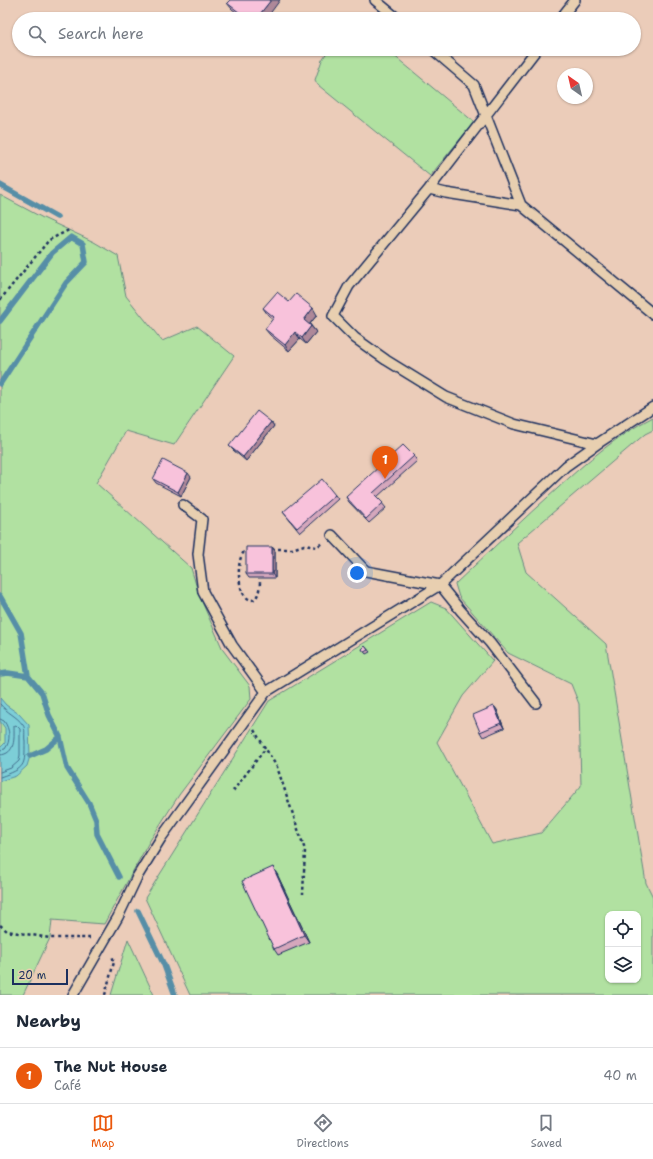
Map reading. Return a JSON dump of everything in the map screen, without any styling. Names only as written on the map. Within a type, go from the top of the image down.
[{"type":"lane","points":[[376,0],[390,12]]},
{"type":"lane","points":[[566,12],[575,0]]},
{"type":"lane","points":[[440,56],[474,85],[521,205],[653,314]]},
{"type":"lane","points":[[532,56],[429,189],[349,286],[332,316],[356,338],[386,360],[446,397],[514,424],[597,444]]},
{"type":"lane","points":[[429,189],[521,205]]},
{"type":"lane","points":[[73,995],[118,917],[137,877],[161,838],[266,692],[440,585],[566,466],[653,407]]},
{"type":"lane","points":[[182,505],[202,519],[198,554],[203,592],[232,645],[266,692]]},
{"type":"lane","points":[[332,535],[366,571],[440,585],[490,643],[536,703]]},
{"type":"path","points":[[0,300],[49,240],[71,228]]},
{"type":"path","points":[[268,549],[292,549],[304,545],[317,547],[332,535]]},
{"type":"path","points":[[253,548],[246,549],[242,553],[240,559],[239,580],[243,593],[246,597],[254,599],[257,596],[260,582]]},
{"type":"path","points":[[246,718],[277,767],[305,850],[303,894]]},
{"type":"path","points":[[233,791],[265,749]]},
{"type":"path","points":[[0,925],[7,931],[50,938],[106,938],[114,962],[106,995]]},
{"type":"green space","points":[[325,56],[394,56],[474,122],[430,176],[318,85],[315,80]]},
{"type":"green space","points":[[0,195],[43,218],[94,242],[118,256],[126,296],[162,341],[197,326],[234,356],[174,445],[126,431],[96,483],[191,568],[199,595],[223,650],[250,686],[251,699],[179,795],[149,842],[104,924],[52,920],[50,938],[23,995],[0,995]]},
{"type":"green space","points":[[653,417],[653,430],[645,434],[517,543],[526,572],[606,644],[646,883],[653,897],[653,995],[190,995],[145,898],[269,701],[431,602],[446,608],[493,661],[463,696],[437,742],[492,844],[541,833],[581,786],[579,704],[571,684],[508,653],[459,597],[455,584],[580,468],[627,432]]},
{"type":"green space","points":[[128,939],[154,995],[111,995]]},
{"type":"water","points":[[0,698],[6,705],[19,714],[29,725],[30,756],[27,766],[16,776],[0,781],[0,748],[5,743],[5,728],[0,721]]},
{"type":"building","points":[[230,0],[271,0],[262,12],[239,12],[227,3]]},
{"type":"building","points":[[277,292],[289,302],[296,294],[313,308],[304,320],[311,326],[302,338],[295,332],[285,345],[265,329],[274,317],[263,308]]},
{"type":"building","points":[[257,411],[271,422],[243,457],[229,446]]},
{"type":"building","points":[[403,445],[414,456],[373,493],[383,503],[366,519],[346,497]]},
{"type":"building","points":[[163,460],[188,473],[178,492],[153,479]]},
{"type":"building","points":[[322,479],[335,495],[297,528],[283,512]]},
{"type":"building","points":[[246,547],[272,547],[272,574],[246,574]]},
{"type":"building","points":[[365,646],[368,650],[364,652],[362,649]]},
{"type":"building","points":[[494,706],[501,723],[480,732],[473,715]]},
{"type":"building","points":[[273,867],[304,935],[274,949],[242,881]]},
{"type":"waterway","points":[[0,185],[57,217]]},
{"type":"waterway","points":[[0,321],[52,253],[71,237],[83,244],[86,262],[66,283],[0,384]]},
{"type":"waterway","points":[[0,596],[21,633],[28,676],[42,693],[49,715],[60,737],[67,768],[89,803],[96,820],[97,834],[119,877]]},
{"type":"waterway","points":[[0,674],[8,673],[28,676]]},
{"type":"waterway","points":[[30,756],[46,749],[60,737]]},
{"type":"waterway","points":[[138,911],[164,965],[175,995]]},
{"type":"place","name":"The Nut House","points":[[385,479]]}]
